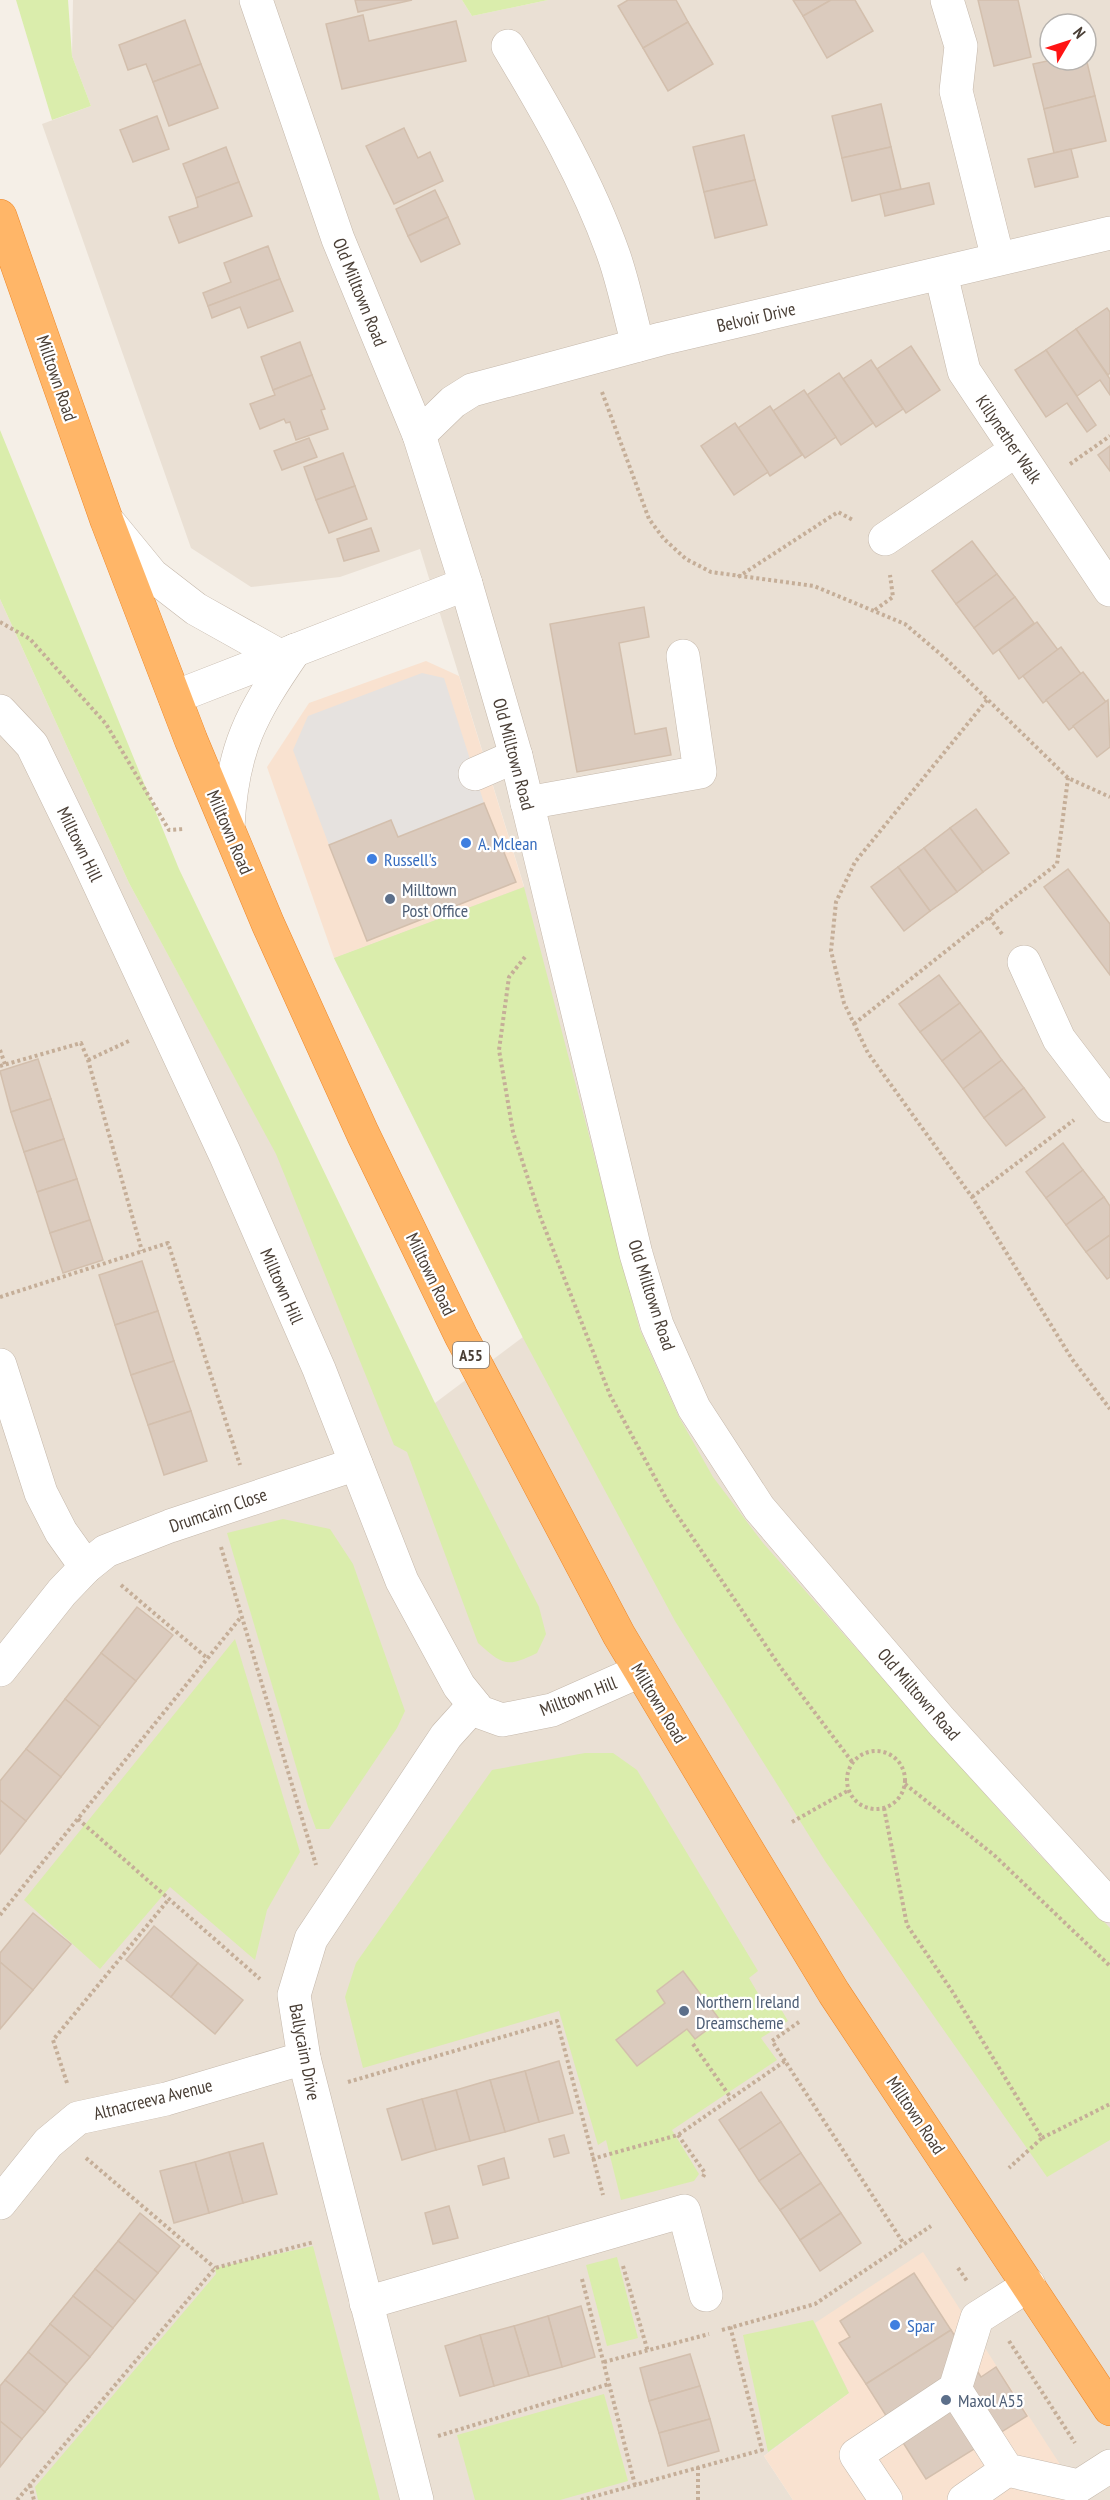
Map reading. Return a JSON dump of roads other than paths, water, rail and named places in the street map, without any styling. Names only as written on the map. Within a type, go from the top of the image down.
[{"type":"highway","name":"Milltown Road","points":[[0,216],[108,521],[175,697],[228,827],[268,924],[363,1134],[461,1336],[640,1671],[834,1993],[1110,2409]]},
{"type":"street","name":"Old Milltown Road","points":[[256,0],[338,239],[419,435],[466,584],[516,756],[636,1254],[657,1325],[694,1408],[759,1508],[942,1722],[1110,1906]]},
{"type":"street","points":[[947,0],[961,46],[956,91],[998,259]]},
{"type":"street","points":[[508,46],[552,121],[588,195],[614,256],[638,345]]},
{"type":"street","name":"Belvoir Drive","points":[[419,435],[453,402],[472,390],[638,345],[1110,233]]},
{"type":"street","name":"Killynether Walk","points":[[941,274],[964,371],[1015,451],[1110,590]]},
{"type":"street","points":[[885,539],[1015,451]]},
{"type":"street","points":[[108,521],[152,575],[196,609],[288,653]]},
{"type":"street","points":[[175,697],[466,584]]},
{"type":"street","points":[[228,827],[230,786],[237,754],[263,697],[288,653]]},
{"type":"street","points":[[527,803],[700,772],[683,656]]},
{"type":"street","name":"Milltown Hill","points":[[0,711],[32,745],[164,1024],[286,1294],[402,1581],[459,1686],[480,1712],[502,1720],[552,1710],[640,1671]]},
{"type":"street","points":[[475,774],[516,756]]},
{"type":"street","points":[[1024,962],[1059,1039],[1107,1102]]},
{"type":"street","points":[[0,1365],[41,1493],[61,1532],[86,1567]]},
{"type":"street","name":"Drumcairn Close","points":[[0,1670],[86,1567],[106,1551],[211,1512],[356,1464]]},
{"type":"street","name":"Ballycairn Drive","points":[[417,2500],[304,2058],[294,1995],[311,1939],[447,1736],[474,1705]]},
{"type":"street","name":"Altnacreeva Avenue","points":[[0,2203],[48,2143],[68,2126],[304,2058]]},
{"type":"street","points":[[366,2303],[684,2211],[706,2295]]},
{"type":"street","points":[[886,2500],[856,2455],[955,2389],[977,2318],[1029,2285]]},
{"type":"street","points":[[955,2389],[1007,2470],[1079,2486],[1103,2471]]},
{"type":"street","points":[[964,2500],[1007,2470]]},
{"type":"place","name":"A. Mclean","points":[[466,843]]},
{"type":"place","name":"Russell's","points":[[372,859]]},
{"type":"place","name":"Milltown Post Office","points":[[390,899]]},
{"type":"place","name":"Northern Ireland Dreamscheme","points":[[684,2011]]},
{"type":"place","name":"Spar","points":[[895,2325]]},
{"type":"place","name":"Maxol A55","points":[[946,2400]]}]
